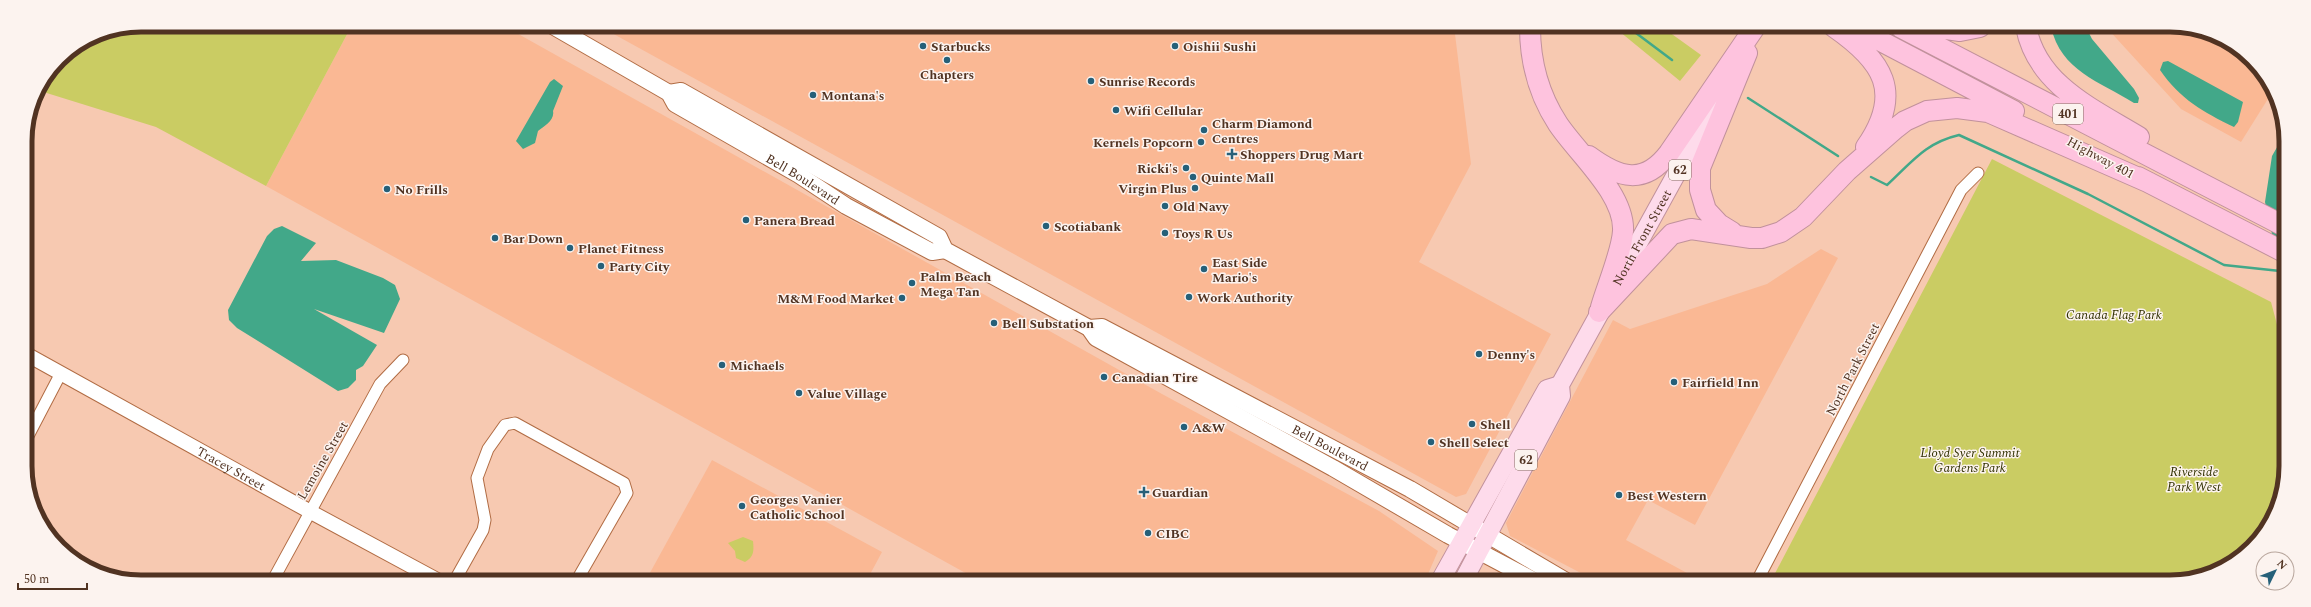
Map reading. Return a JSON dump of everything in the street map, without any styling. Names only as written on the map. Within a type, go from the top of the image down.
[{"type":"highway","points":[[1530,32],[1531,55],[1539,86],[1552,114],[1569,139],[1612,194],[1619,206],[1622,218],[1623,232],[1599,312]]},
{"type":"highway","points":[[1569,139],[1589,157],[1613,171],[1635,176],[1654,169],[1669,153],[1754,32]]},
{"type":"highway","points":[[1751,238],[1726,229],[1712,218],[1702,201],[1699,180],[1703,158],[1755,32]]},
{"type":"highway","points":[[1599,312],[1672,234],[1691,228],[1751,238],[1772,235],[1792,226],[1815,206],[1847,171],[1876,131],[1884,114],[1886,92],[1883,78],[1872,59],[1840,32]]},
{"type":"highway","name":"Highway 401","points":[[1863,32],[2279,250]]},
{"type":"highway","name":"Highway 401","points":[[1910,32],[2279,223]]},
{"type":"highway","points":[[2028,32],[2036,59],[2061,88],[2241,203]]},
{"type":"highway","points":[[1847,171],[1905,121],[1927,112],[1957,108],[1988,112],[2150,183]]},
{"type":"main road","name":"Bell Boulevard","points":[[562,32],[669,93],[674,104],[798,175],[864,216],[932,252],[945,250],[1089,328],[1096,338],[1333,468],[1461,542],[1524,575]]},
{"type":"main road","name":"North Front Street","points":[[1466,575],[1561,396],[1560,385],[1599,312],[1660,206],[1754,32]]},
{"type":"main road","name":"Bell Boulevard","points":[[1089,328],[1102,327],[1402,486],[1556,575]]},
{"type":"main road","name":"62","points":[[1443,575],[1547,388],[1560,385]]},
{"type":"street","name":"North Park Street","points":[[1760,575],[1961,190],[1978,174]]},
{"type":"street","name":"Tracey Street","points":[[32,357],[309,511],[429,575]]},
{"type":"street","name":"Lemoine Street","points":[[276,575],[309,511],[380,384],[403,360]]},
{"type":"street","points":[[32,428],[61,373]]},
{"type":"street","points":[[458,575],[483,530],[485,520],[477,478],[488,450],[505,425],[515,423],[624,482],[627,493],[580,575]]},
{"type":"shaded area","points":[[348,32],[515,32],[1162,394],[1379,511],[1438,551],[1428,575],[969,575],[266,186]]},
{"type":"shaded area","name":"Quinte Mall","points":[[610,32],[1455,32],[1471,164],[1419,262],[1551,334],[1466,494],[1456,497]]},
{"type":"shaded area","points":[[2053,32],[2088,32],[2092,39],[2134,89],[2139,98],[2138,103],[2134,103],[2095,81],[2072,65],[2056,42]]},
{"type":"shaded area","points":[[2111,32],[2178,32],[2192,34],[2212,40],[2237,54],[2257,74],[2269,97],[2241,142],[2181,109]]},
{"type":"shaded area","points":[[2168,61],[2243,102],[2238,122],[2234,127],[2202,110],[2176,89],[2160,70],[2163,62]]},
{"type":"shaded area","points":[[554,79],[563,86],[552,117],[538,131],[535,143],[523,149],[516,141],[550,82]]},
{"type":"shaded area","points":[[2279,144],[2279,266],[2265,202],[2272,156]]},
{"type":"shaded area","points":[[282,226],[316,243],[301,261],[336,260],[383,278],[395,285],[400,299],[384,333],[314,309],[377,345],[363,366],[356,370],[356,380],[348,388],[338,391],[237,328],[229,320],[228,310],[267,236],[274,229]]},
{"type":"shaded area","points":[[1821,249],[1838,258],[1695,525],[1648,500],[1626,540],[1687,573],[1686,575],[1585,575],[1510,536],[1506,523],[1613,320],[1630,329],[1767,284]]},
{"type":"shaded area","name":"Georges Vanier Catholic School","points":[[712,460],[882,552],[870,575],[649,575]]},
{"type":"green space","points":[[133,32],[348,32],[266,186],[156,127],[44,92],[50,80],[59,69],[80,50],[99,40],[119,34]]},
{"type":"green space","points":[[1620,32],[1669,32],[1701,55],[1680,81]]},
{"type":"green space","points":[[1992,159],[2271,302],[2279,332],[2279,474],[2277,488],[2268,514],[2261,527],[2242,548],[2231,557],[2212,567],[2192,573],[2178,575],[1774,575]]},
{"type":"green space","points":[[743,537],[753,541],[752,556],[745,562],[736,558],[735,551],[728,543]]},
{"type":"waterway","points":[[1635,32],[1672,60]]},
{"type":"waterway","points":[[1748,98],[1838,156]]},
{"type":"waterway","points":[[1871,177],[1887,185],[1928,148],[1959,135],[2088,194],[2224,265],[2279,271]]},
{"type":"place","name":"Starbucks","points":[[923,46]]},
{"type":"place","name":"Oishii Sushi","points":[[1175,46]]},
{"type":"place","name":"Chapters","points":[[947,60]]},
{"type":"place","name":"Sunrise Records","points":[[1091,81]]},
{"type":"place","name":"Montana's","points":[[813,95]]},
{"type":"place","name":"Wifi Cellular","points":[[1116,110]]},
{"type":"place","name":"Charm Diamond Centres","points":[[1204,130]]},
{"type":"place","name":"Kernels Popcorn","points":[[1201,142]]},
{"type":"place","name":"Shoppers Drug Mart","points":[[1232,154]]},
{"type":"place","name":"Ricki's","points":[[1186,168]]},
{"type":"place","name":"Quinte Mall","points":[[1193,177]]},
{"type":"place","name":"Virgin Plus","points":[[1195,188]]},
{"type":"place","name":"No Frills","points":[[387,189]]},
{"type":"place","name":"Old Navy","points":[[1165,206]]},
{"type":"place","name":"Panera Bread","points":[[746,220]]},
{"type":"place","name":"Scotiabank","points":[[1046,226]]},
{"type":"place","name":"Toys R Us","points":[[1165,233]]},
{"type":"place","name":"Bar Down","points":[[495,238]]},
{"type":"place","name":"Planet Fitness","points":[[570,248]]},
{"type":"place","name":"Party City","points":[[601,266]]},
{"type":"place","name":"East Side Mario's","points":[[1204,269]]},
{"type":"place","name":"Palm Beach Mega Tan","points":[[912,283]]},
{"type":"place","name":"Work Authority","points":[[1189,297]]},
{"type":"place","name":"M&M Food Market","points":[[902,298]]},
{"type":"place","name":"Bell Substation","points":[[994,323]]},
{"type":"place","name":"Denny's","points":[[1479,354]]},
{"type":"place","name":"Michaels","points":[[722,365]]},
{"type":"place","name":"Canadian Tire","points":[[1104,377]]},
{"type":"place","name":"Fairfield Inn","points":[[1674,382]]},
{"type":"place","name":"Value Village","points":[[799,393]]},
{"type":"place","name":"Shell","points":[[1472,424]]},
{"type":"place","name":"A&W","points":[[1184,427]]},
{"type":"place","name":"Shell Select","points":[[1431,442]]},
{"type":"place","name":"Guardian","points":[[1144,492]]},
{"type":"place","name":"Best Western","points":[[1619,495]]},
{"type":"place","name":"Georges Vanier Catholic School","points":[[742,506]]},
{"type":"place","name":"CIBC","points":[[1148,533]]},
{"type":"park label","name":"Canada Flag Park","points":[[2114,314]]},
{"type":"park label","name":"Lloyd Syer Summit Gardens Park","points":[[1970,460]]},
{"type":"park label","name":"Riverside Park West","points":[[2194,478]]}]
